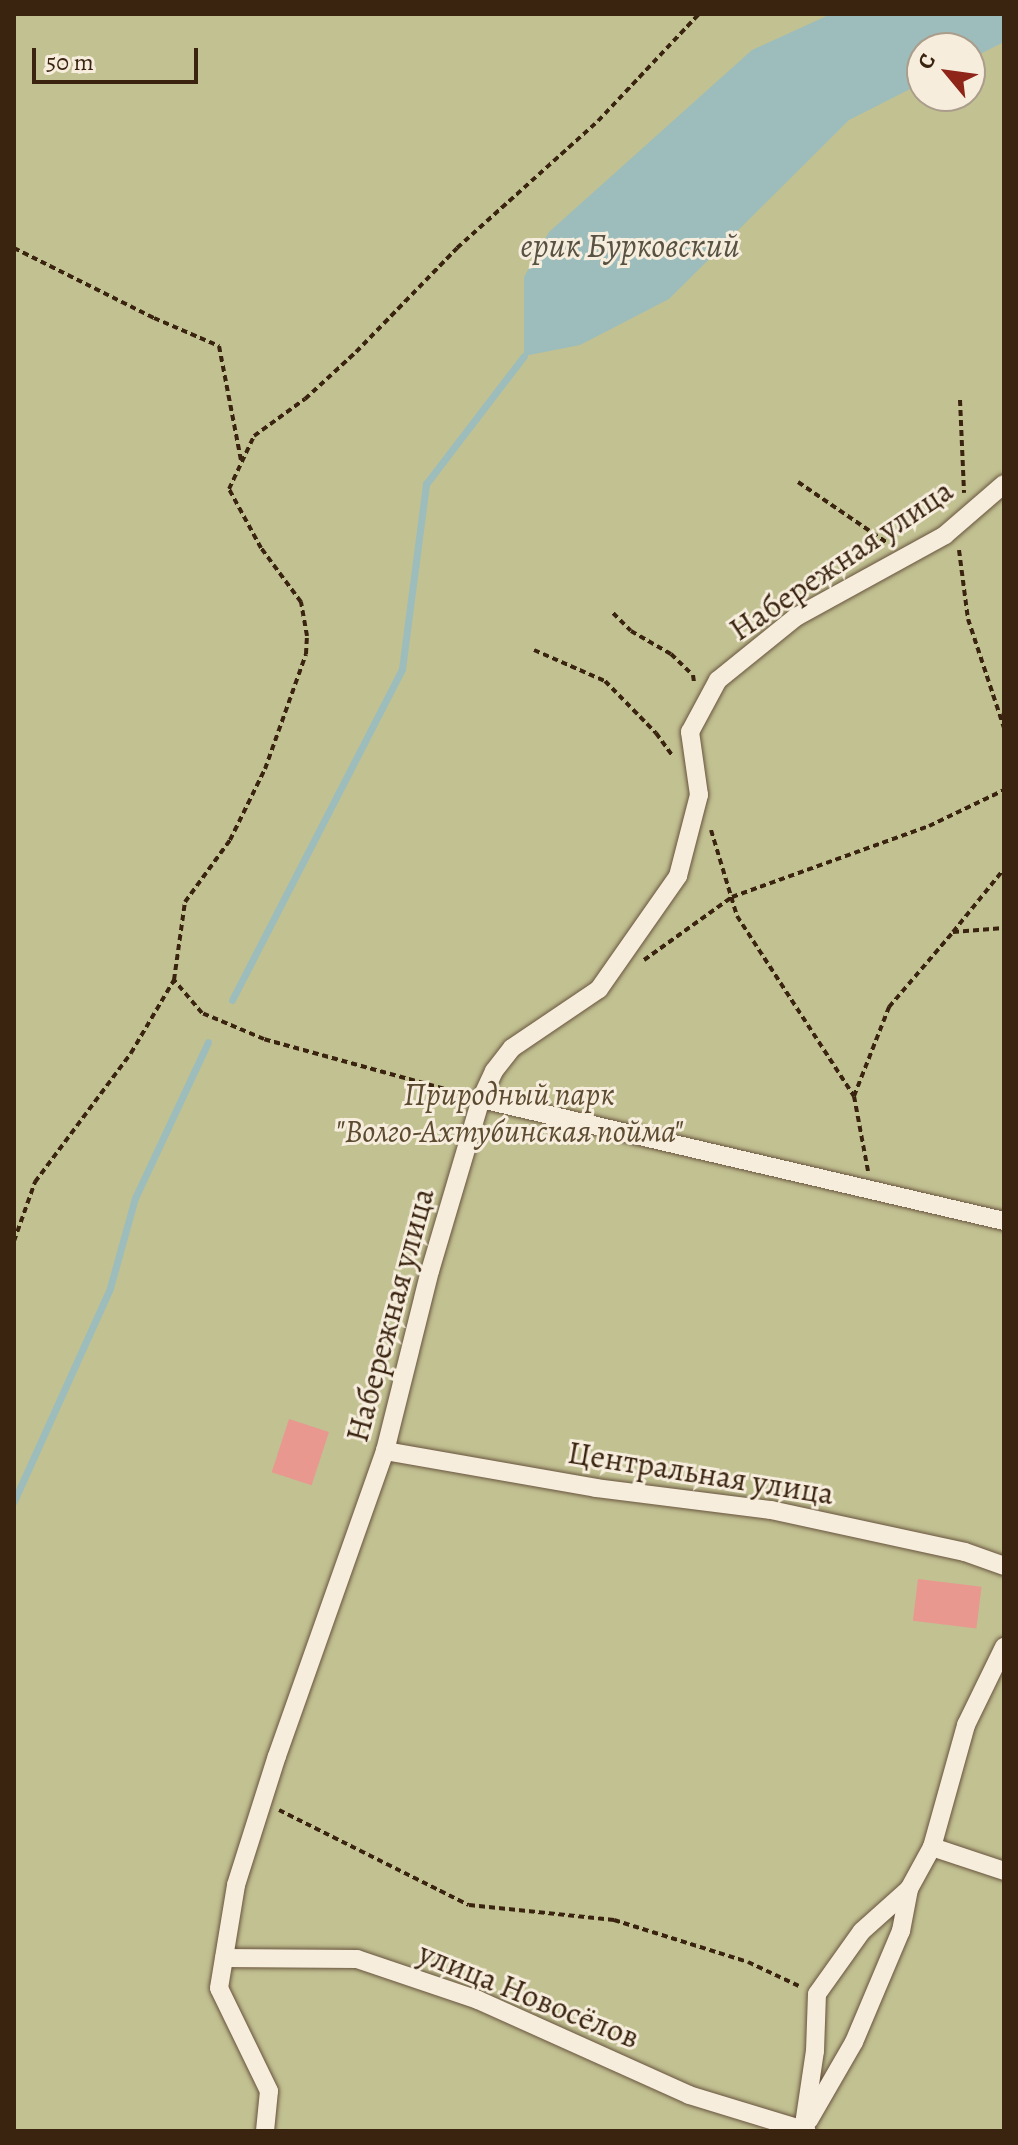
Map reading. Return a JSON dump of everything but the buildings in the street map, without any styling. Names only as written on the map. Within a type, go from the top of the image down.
[{"type":"street","name":"Набережная улица","points":[[265,2131],[269,2091],[219,1988],[236,1885],[385,1451],[430,1271],[481,1099],[494,1071],[512,1048],[599,989],[678,876],[699,795],[690,732],[718,680],[796,617],[945,535],[1004,484]]},
{"type":"street","points":[[481,1099],[1004,1221]]},
{"type":"street","name":"Центральная улица","points":[[385,1451],[596,1488],[771,1510],[965,1552],[1004,1566]]},
{"type":"street","points":[[804,2131],[854,2042],[901,1931],[909,1889],[932,1847],[966,1725],[1004,1647]]},
{"type":"street","points":[[932,1847],[1004,1871]]},
{"type":"street","points":[[804,2131],[815,2051],[817,1994],[862,1931],[909,1889]]},
{"type":"street","name":"улица Новосёлов","points":[[224,1958],[357,1959],[478,2000],[689,2095],[804,2131]]},
{"type":"path","points":[[14,1241],[35,1182],[131,1053],[174,980],[185,902],[230,840],[265,769],[306,654],[307,636],[301,602],[261,548],[229,489],[254,436],[305,399],[356,352],[457,248],[598,121],[699,14]]},
{"type":"path","points":[[14,248],[154,318],[219,346],[242,462]]},
{"type":"path","points":[[960,400],[965,515],[959,550],[968,619],[1004,728]]},
{"type":"path","points":[[798,482],[904,555]]},
{"type":"path","points":[[613,613],[631,631],[671,654],[693,675],[698,716]]},
{"type":"path","points":[[534,650],[605,681],[656,733],[673,758]]},
{"type":"path","points":[[635,966],[732,897],[929,826],[1004,790]]},
{"type":"path","points":[[699,795],[737,916],[854,1096],[871,1188]]},
{"type":"path","points":[[854,1096],[889,1007],[1004,869]]},
{"type":"path","points":[[953,932],[1004,928]]},
{"type":"path","points":[[174,980],[202,1013],[264,1039],[481,1099]]},
{"type":"path","points":[[263,1801],[469,1905],[614,1920],[748,1962],[817,1994]]},
{"type":"green space","name":"Природный парк \"Волго-Ахтубинская пойма\"","points":[[14,14],[1004,14],[1004,2131],[14,2131]]},
{"type":"water","name":"ерик Бурковский","points":[[831,14],[1004,14],[1004,42],[986,51],[986,32],[906,32],[906,91],[849,120],[669,299],[580,345],[524,356],[524,277],[549,232],[752,50]]},
{"type":"waterway","points":[[232,1000],[402,669],[426,484],[524,356]]},
{"type":"waterway","points":[[14,1501],[110,1288],[135,1198],[208,1042]]}]
